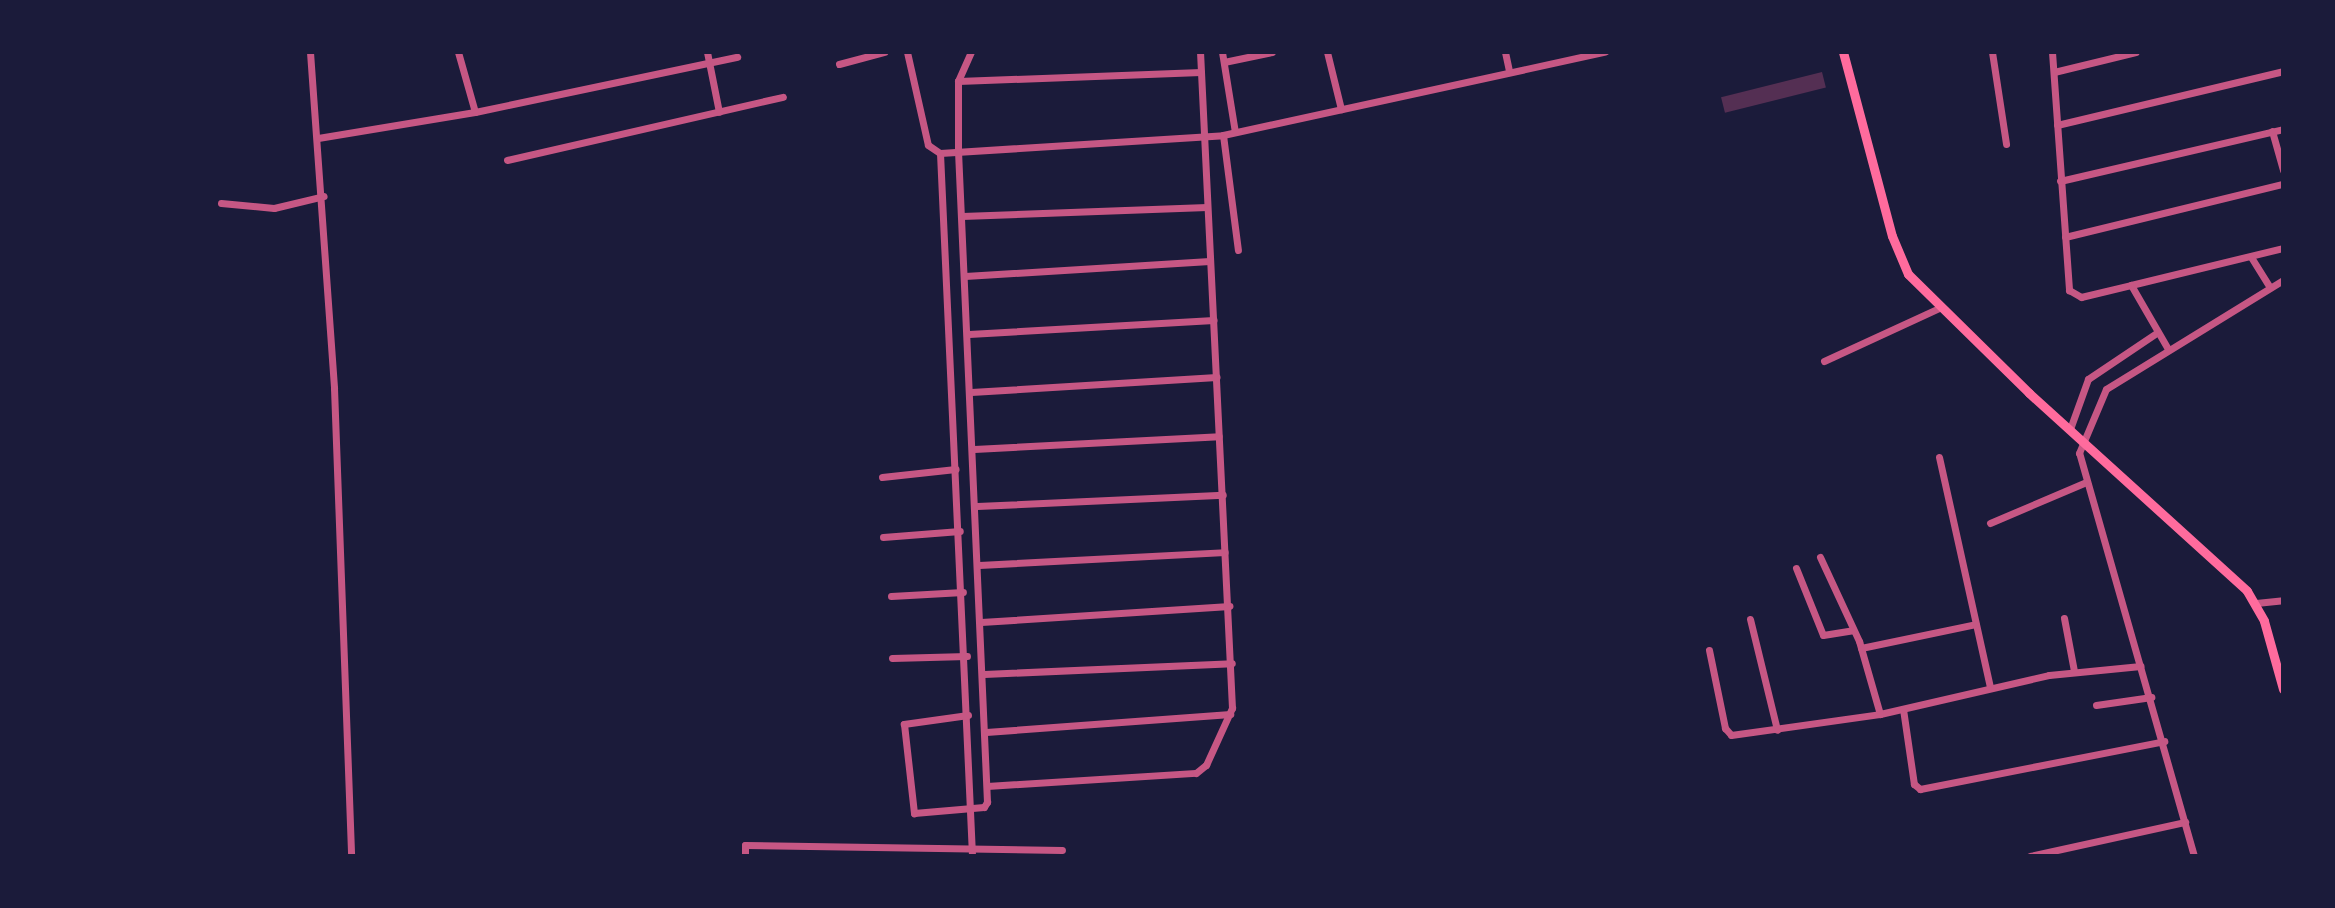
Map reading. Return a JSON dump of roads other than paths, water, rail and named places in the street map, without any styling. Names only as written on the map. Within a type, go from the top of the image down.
[{"type":"main road","points":[[1843,52],[1892,236],[1908,274],[1939,308],[2256,603],[2283,689]]},
{"type":"street","points":[[310,52],[324,196],[351,856]]},
{"type":"street","points":[[458,52],[475,112]]},
{"type":"street","points":[[839,64],[884,52]]},
{"type":"street","points":[[907,52],[928,145],[940,153],[1223,135],[1605,52]]},
{"type":"street","points":[[968,715],[904,724],[911,811],[967,810],[986,806],[977,506],[958,151],[958,81],[971,52]]},
{"type":"street","points":[[987,786],[1196,773],[1206,765],[1230,714],[1232,663],[1200,52]]},
{"type":"street","points":[[1222,52],[1235,132]]},
{"type":"street","points":[[1224,62],[1272,52]]},
{"type":"street","points":[[1327,52],[1341,109]]},
{"type":"street","points":[[1505,52],[1509,71]]},
{"type":"street","points":[[1992,52],[2006,144]]},
{"type":"street","points":[[2052,52],[2060,181],[2072,293],[2081,297],[2283,248]]},
{"type":"street","points":[[2054,72],[2136,52]]},
{"type":"street","points":[[318,138],[475,112],[708,56],[737,57]]},
{"type":"street","points":[[708,56],[719,112]]},
{"type":"street","points":[[2057,125],[2283,71]]},
{"type":"street","points":[[958,81],[1201,72]]},
{"type":"street","points":[[507,160],[783,97]]},
{"type":"street","points":[[2060,181],[2283,129]]},
{"type":"street","points":[[2272,131],[2283,170]]},
{"type":"street","points":[[1223,135],[1238,250]]},
{"type":"street","points":[[940,153],[967,656],[967,810],[972,854]]},
{"type":"street","points":[[2065,237],[2283,184]]},
{"type":"street","points":[[221,203],[274,208],[324,196]]},
{"type":"street","points":[[962,216],[1207,207]]},
{"type":"street","points":[[2251,257],[2270,288]]},
{"type":"street","points":[[965,276],[1210,261]]},
{"type":"street","points":[[2194,856],[2164,741],[2079,460],[2082,440],[2106,389],[2283,280]]},
{"type":"street","points":[[2131,285],[2168,349]]},
{"type":"street","points":[[1824,361],[1939,308]]},
{"type":"street","points":[[969,334],[1214,320]]},
{"type":"street","points":[[2070,429],[2088,379],[2158,332]]},
{"type":"street","points":[[2138,344],[2147,361]]},
{"type":"street","points":[[971,392],[1217,377]]},
{"type":"street","points":[[2088,379],[2106,389]]},
{"type":"street","points":[[974,449],[1219,436]]},
{"type":"street","points":[[1939,457],[1990,687]]},
{"type":"street","points":[[882,477],[956,469]]},
{"type":"street","points":[[1990,523],[2086,482]]},
{"type":"street","points":[[977,506],[1223,495]]},
{"type":"street","points":[[883,537],[960,531]]},
{"type":"street","points":[[979,565],[1225,552]]},
{"type":"street","points":[[1820,557],[1861,648],[1880,714]]},
{"type":"street","points":[[1796,568],[1823,635],[1853,630]]},
{"type":"street","points":[[891,596],[963,592]]},
{"type":"street","points":[[2256,603],[2283,600]]},
{"type":"street","points":[[981,622],[1229,606]]},
{"type":"street","points":[[2064,618],[2074,671]]},
{"type":"street","points":[[1750,619],[1777,730]]},
{"type":"street","points":[[1861,648],[1976,624]]},
{"type":"street","points":[[1709,650],[1728,733],[1777,730],[1880,714],[1990,687],[2074,671],[2141,666]]},
{"type":"street","points":[[892,658],[967,656]]},
{"type":"street","points":[[984,674],[1232,663]]},
{"type":"street","points":[[2096,705],[2151,697]]},
{"type":"street","points":[[1903,709],[1914,784],[1920,789],[2164,741]]},
{"type":"street","points":[[986,732],[1230,714]]},
{"type":"street","points":[[2030,856],[2185,822]]},
{"type":"street","points":[[745,856],[745,845],[972,854],[1062,850]]}]
